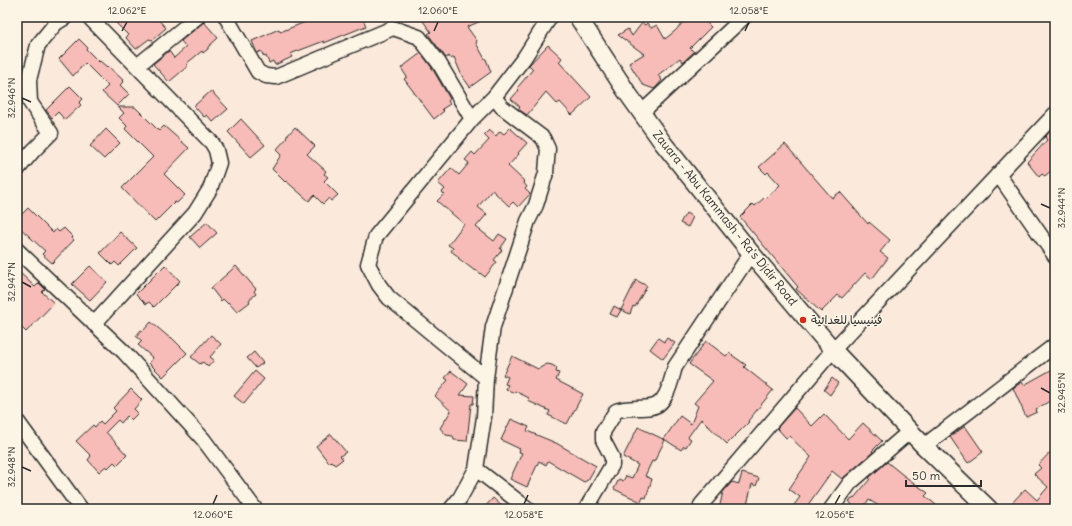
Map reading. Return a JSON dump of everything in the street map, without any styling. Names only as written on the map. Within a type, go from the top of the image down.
[{"type":"main road","name":"Zauara - Abu Kammash - Ra's Djdir Road","points":[[578,17],[641,113],[663,143],[751,253],[833,350],[924,446],[989,509]]},
{"type":"street","points":[[17,170],[50,133],[30,102],[29,80],[38,45],[56,22],[66,17]]},
{"type":"street","points":[[89,17],[212,143],[216,150],[218,163],[210,189],[195,213],[94,324]]},
{"type":"street","points":[[137,66],[197,17]]},
{"type":"street","points":[[226,17],[258,72],[266,76],[276,77],[394,28],[419,37],[439,63],[472,119]]},
{"type":"street","points":[[486,378],[389,298],[379,285],[368,264],[376,236],[472,119],[494,97],[524,58],[550,17]]},
{"type":"street","points":[[641,113],[736,19]]},
{"type":"street","points":[[451,509],[460,498],[476,469],[484,417],[486,378],[493,327],[528,221],[536,205],[546,173],[548,149],[543,138],[502,107],[494,97]]},
{"type":"street","points":[[700,505],[833,350],[1055,114]]},
{"type":"street","points":[[998,174],[1055,256]]},
{"type":"street","points":[[17,250],[124,352],[203,439],[255,509]]},
{"type":"street","points":[[586,509],[612,465],[612,457],[603,440],[603,432],[616,411],[652,407],[661,403],[675,367],[751,253]]},
{"type":"street","points":[[924,446],[1055,345]]},
{"type":"street","points":[[17,421],[81,509]]},
{"type":"street","points":[[831,509],[850,482],[910,431]]},
{"type":"street","points":[[476,469],[528,509]]},
{"type":"building","points":[[110,17],[156,17],[166,28],[152,40],[149,39],[136,49],[126,38],[128,35]]},
{"type":"building","points":[[318,17],[362,17],[366,26],[324,43],[324,41],[290,54],[292,57],[275,65],[273,61],[269,63],[266,56],[264,57],[261,51],[257,53],[252,41],[279,29],[280,32]]},
{"type":"building","points":[[420,17],[490,17],[467,27],[477,41],[476,43],[486,59],[491,72],[470,87],[462,76],[454,57],[451,59],[449,56],[446,58],[428,34],[431,32]]},
{"type":"building","points":[[688,17],[701,17],[711,27],[690,48],[694,52],[683,62],[680,58],[658,75],[662,80],[654,89],[643,85],[629,63],[644,54],[618,35],[628,29],[632,36],[642,23],[645,25],[647,23],[651,28],[657,25],[665,39]]},
{"type":"building","points":[[204,22],[218,38],[208,47],[208,49],[203,53],[202,51],[186,64],[188,66],[169,82],[153,64],[169,51],[174,58],[186,47],[181,41]]},
{"type":"building","points":[[79,39],[87,47],[86,49],[99,62],[100,61],[107,67],[108,66],[124,81],[120,85],[129,94],[117,106],[102,92],[108,86],[85,63],[73,76],[59,59]]},
{"type":"building","points":[[548,45],[562,58],[559,62],[591,97],[572,115],[560,102],[557,104],[546,92],[527,115],[518,109],[520,107],[511,99],[519,90],[517,88],[533,69],[529,65]]},
{"type":"building","points":[[421,53],[432,68],[450,99],[448,101],[450,104],[442,109],[444,111],[434,119],[404,79],[407,77],[401,68]]},
{"type":"building","points":[[70,86],[83,99],[79,103],[81,105],[65,120],[58,112],[52,118],[46,110]]},
{"type":"building","points":[[211,91],[228,109],[213,122],[207,115],[204,117],[194,106]]},
{"type":"building","points":[[118,107],[135,107],[159,131],[164,126],[189,148],[164,174],[185,195],[177,203],[175,202],[155,222],[122,188],[153,157],[125,129],[127,126],[119,118],[124,113]]},
{"type":"building","points":[[241,119],[265,145],[251,157],[228,132]]},
{"type":"building","points":[[1055,126],[1055,167],[1045,176],[1042,174],[1039,177],[1027,162],[1047,140],[1045,137]]},
{"type":"building","points":[[295,127],[315,146],[307,154],[326,171],[324,174],[328,177],[324,181],[338,195],[331,201],[329,198],[323,204],[314,195],[309,201],[286,181],[285,182],[272,169],[281,155],[276,150]]},
{"type":"building","points":[[510,128],[527,143],[508,166],[524,181],[523,182],[527,187],[525,189],[530,194],[518,207],[513,202],[509,206],[492,190],[478,207],[487,214],[476,227],[494,241],[499,234],[507,239],[500,249],[502,250],[494,260],[497,262],[485,277],[458,258],[459,257],[451,251],[453,248],[448,245],[464,224],[437,201],[444,194],[442,192],[445,189],[438,183],[451,168],[459,175],[469,163],[465,160],[472,152],[475,155],[489,140],[484,135],[489,130],[496,136],[500,131],[504,134]]},
{"type":"building","points":[[106,129],[120,143],[104,159],[90,146]]},
{"type":"building","points":[[785,144],[832,198],[840,192],[868,224],[869,222],[890,240],[880,252],[888,258],[872,279],[865,273],[842,298],[838,295],[821,312],[796,289],[798,287],[740,217],[753,204],[755,206],[764,198],[765,199],[780,185],[768,172],[766,174],[759,167]]},
{"type":"building","points":[[28,208],[53,233],[56,229],[59,232],[64,228],[73,237],[72,238],[74,240],[52,263],[42,254],[45,251],[18,226],[20,223],[17,219]]},
{"type":"building","points":[[686,213],[693,217],[688,227],[680,223]]},
{"type":"building","points":[[207,222],[217,233],[200,248],[190,237]]},
{"type":"building","points":[[120,232],[137,248],[119,266],[115,262],[112,265],[100,253]]},
{"type":"building","points":[[165,265],[180,281],[154,307],[149,302],[146,304],[136,294]]},
{"type":"building","points":[[90,266],[107,282],[90,300],[72,284]]},
{"type":"building","points":[[236,266],[256,289],[254,291],[256,294],[249,300],[250,302],[237,312],[228,302],[227,303],[223,299],[221,301],[211,288]]},
{"type":"building","points":[[17,270],[35,287],[39,283],[45,289],[42,292],[54,303],[26,332],[17,323]]},
{"type":"building","points":[[636,280],[647,286],[635,307],[633,306],[630,314],[621,310]]},
{"type":"building","points":[[614,306],[621,310],[617,317],[610,314]]},
{"type":"building","points":[[151,322],[170,338],[171,337],[187,353],[163,377],[149,363],[153,358],[138,345],[142,341],[136,336]]},
{"type":"building","points":[[211,335],[221,344],[210,357],[214,360],[208,367],[203,362],[200,364],[191,357]]},
{"type":"building","points":[[658,338],[664,342],[667,338],[675,343],[663,359],[650,349]]},
{"type":"building","points":[[706,341],[726,356],[729,353],[746,365],[744,367],[773,390],[748,421],[749,422],[727,444],[701,419],[688,437],[691,439],[686,447],[684,446],[681,450],[664,439],[680,416],[691,424],[698,406],[694,403],[713,381],[689,364]]},
{"type":"building","points":[[254,352],[263,363],[256,368],[247,358]]},
{"type":"building","points":[[512,356],[538,369],[547,364],[552,365],[557,368],[556,372],[559,373],[556,380],[583,394],[567,424],[548,415],[550,411],[528,401],[529,398],[515,391],[514,393],[506,389],[508,385],[505,384],[508,377],[503,375]]},
{"type":"building","points":[[1051,370],[1055,378],[1055,398],[1036,409],[1037,412],[1026,417],[1013,388],[1022,382],[1024,385]]},
{"type":"building","points":[[255,371],[264,379],[244,404],[234,396]]},
{"type":"building","points":[[451,371],[468,384],[460,395],[474,396],[473,404],[471,404],[467,441],[454,440],[453,436],[446,435],[440,428],[451,411],[435,396],[448,380],[445,378]]},
{"type":"building","points":[[832,378],[838,383],[830,395],[824,390]]},
{"type":"building","points":[[131,389],[142,400],[134,409],[138,413],[131,420],[127,416],[121,423],[118,420],[106,432],[127,455],[117,465],[114,462],[108,468],[106,466],[99,472],[88,460],[91,456],[76,441],[93,425],[95,427],[100,421],[103,424],[116,411],[113,408]]},
{"type":"building","points":[[795,408],[812,426],[824,414],[848,439],[863,423],[882,441],[872,451],[873,452],[842,479],[832,471],[805,509],[791,509],[800,497],[789,489],[811,457],[789,436],[786,438],[777,428]]},
{"type":"building","points":[[511,419],[529,427],[527,431],[556,443],[596,466],[588,480],[584,482],[548,461],[546,465],[539,461],[527,487],[510,479],[522,453],[519,452],[520,449],[501,440]]},
{"type":"building","points":[[965,426],[983,452],[968,463],[950,437]]},
{"type":"building","points":[[638,427],[665,440],[645,476],[652,479],[646,498],[643,497],[641,502],[614,489],[619,479],[623,481],[626,476],[632,478],[638,465],[623,457]]},
{"type":"building","points":[[331,434],[346,452],[340,456],[343,459],[335,465],[331,461],[329,463],[316,446]]},
{"type":"building","points":[[1055,447],[1055,509],[1015,509],[1010,505],[1025,489],[1037,500],[1048,487],[1034,474],[1041,468],[1038,465]]},
{"type":"building","points":[[887,462],[928,493],[925,496],[941,509],[884,509],[869,500],[861,509],[855,509],[849,501],[854,498],[870,479],[869,478]]},
{"type":"building","points":[[742,473],[759,478],[756,486],[752,484],[746,509],[719,509],[723,492],[732,482],[739,484]]},
{"type":"building","points":[[493,498],[505,509],[483,509]]},
{"type":"place","name":"فينيسيا للغدائية","points":[[803,320]]}]
